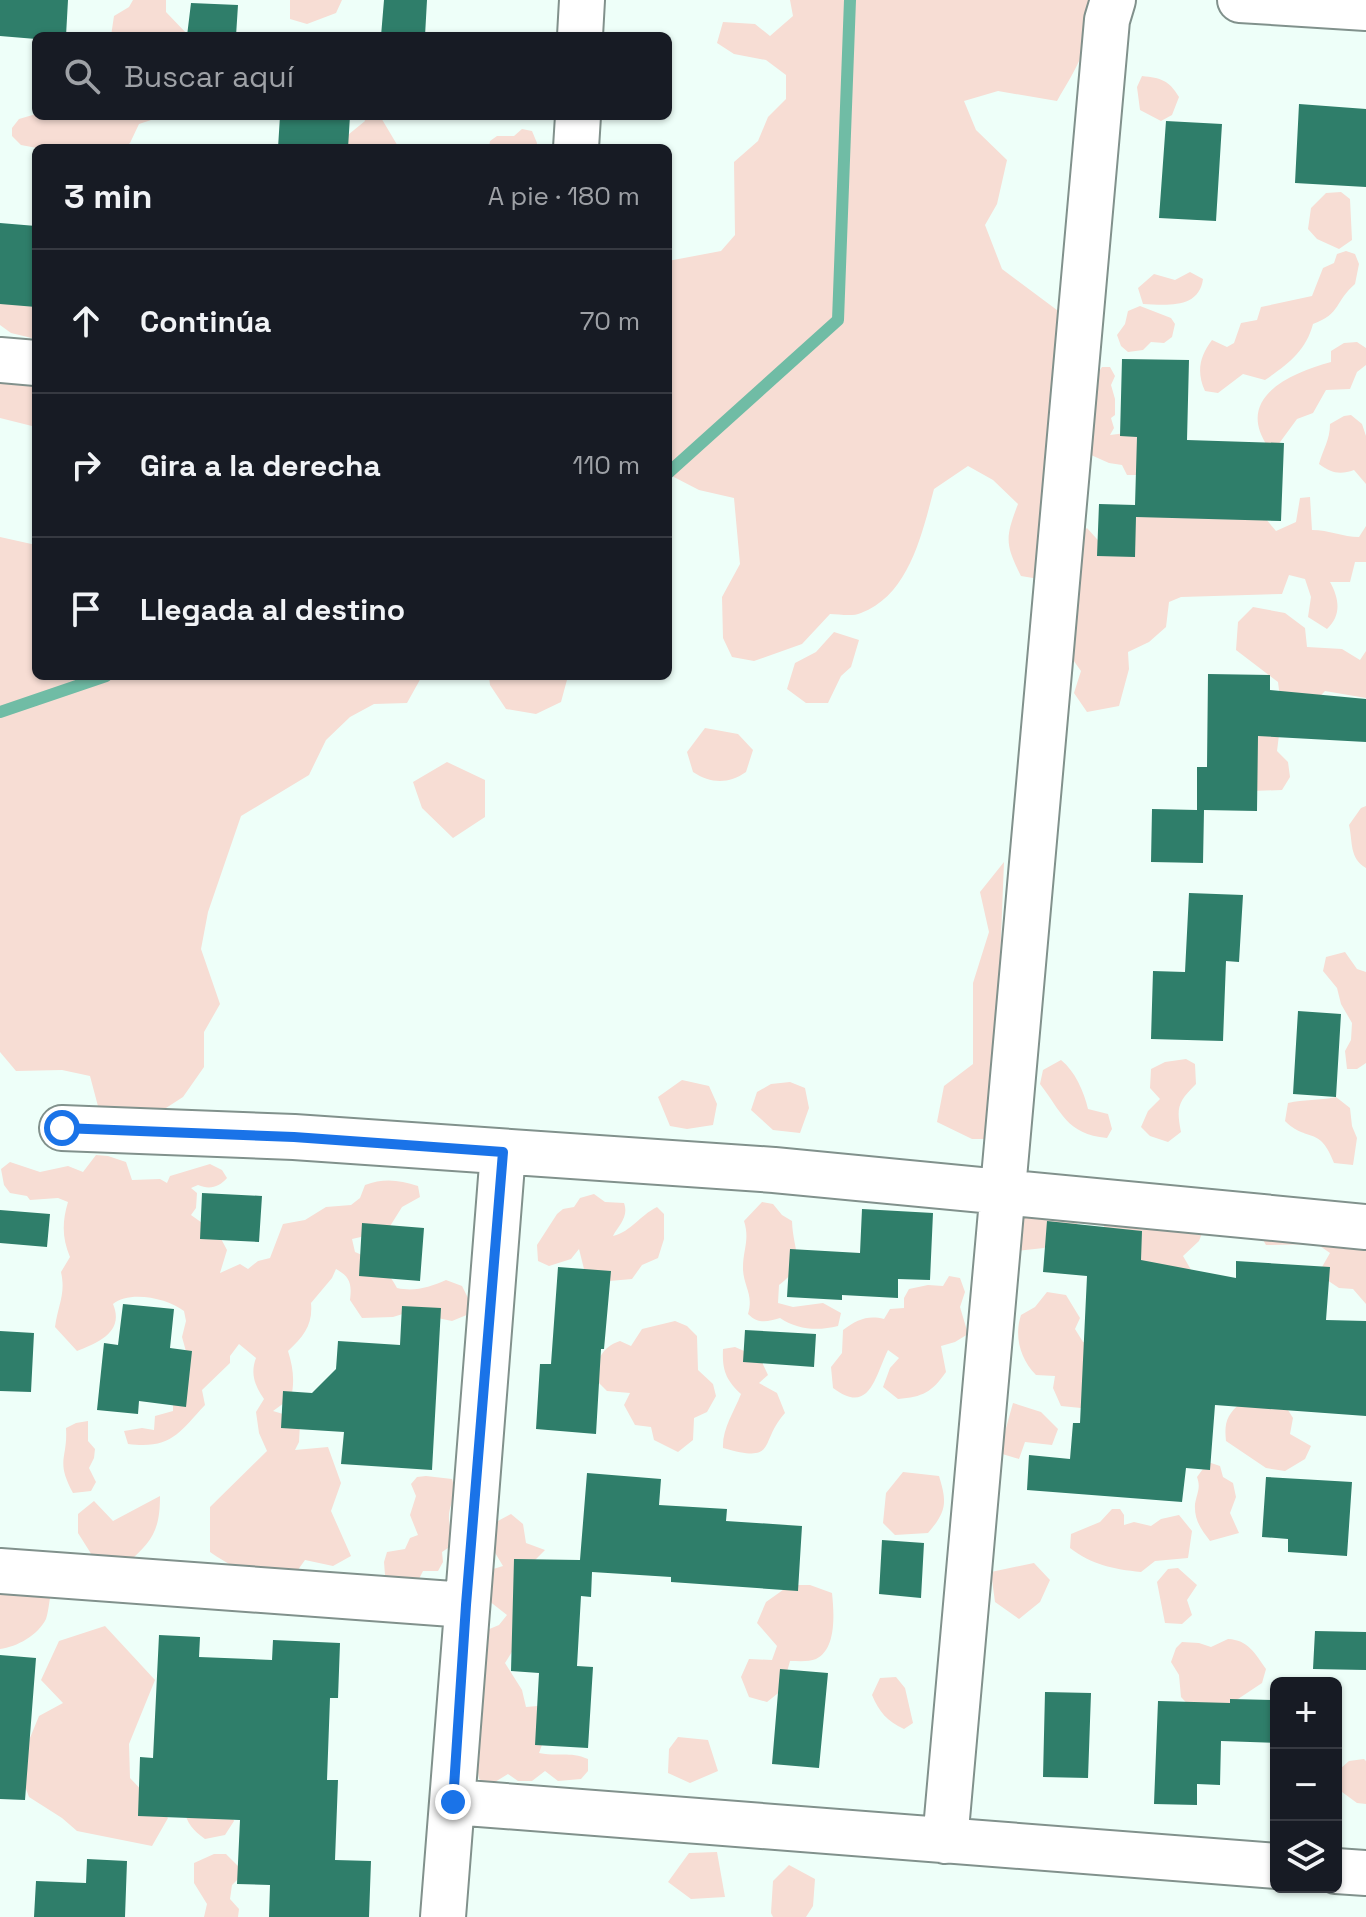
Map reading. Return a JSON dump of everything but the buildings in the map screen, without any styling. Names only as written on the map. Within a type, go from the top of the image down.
[{"type":"street","points":[[580,32],[582,0]]},
{"type":"street","points":[[945,1841],[1107,20],[1113,0]]},
{"type":"street","points":[[1240,0],[1366,8]]},
{"type":"street","points":[[576,144],[578,120]]},
{"type":"street","points":[[0,360],[32,363]]},
{"type":"street","points":[[62,1128],[294,1137],[774,1170],[1366,1227]]},
{"type":"street","points":[[443,1917],[503,1152]]},
{"type":"street","points":[[0,1571],[466,1605]]},
{"type":"street","points":[[453,1802],[1270,1866]]},
{"type":"street","points":[[1342,1871],[1366,1873]]},
{"type":"shaded area","points":[[133,0],[166,0],[166,12],[185,32],[112,32],[114,16],[129,7]]},
{"type":"shaded area","points":[[290,0],[342,0],[336,13],[307,24],[290,19]]},
{"type":"shaded area","points":[[790,0],[1090,0],[1086,42],[1072,76],[1057,101],[998,91],[964,101],[976,130],[1007,160],[997,204],[985,225],[1002,269],[1073,322],[1047,430],[1039,579],[1021,576],[1012,556],[1009,533],[1018,504],[993,480],[968,466],[934,489],[911,561],[891,592],[861,613],[830,614],[802,644],[754,661],[732,657],[723,638],[722,597],[740,564],[734,498],[699,490],[672,476],[672,260],[721,251],[735,235],[734,162],[758,141],[768,117],[786,99],[786,75],[766,60],[734,54],[717,43],[723,22],[755,24],[770,36],[793,16]]},
{"type":"shaded area","points":[[1142,76],[1164,81],[1172,87],[1179,97],[1172,115],[1161,121],[1140,110],[1137,87]]},
{"type":"shaded area","points":[[32,115],[32,120],[151,120],[139,124],[129,144],[32,144],[32,147],[21,145],[12,136],[12,128],[19,119]]},
{"type":"shaded area","points":[[382,120],[397,144],[340,144],[365,121]]},
{"type":"shaded area","points":[[522,129],[532,131],[537,144],[490,144],[497,136],[514,136]]},
{"type":"shaded area","points":[[1341,192],[1350,199],[1352,240],[1339,249],[1317,239],[1308,229],[1311,208],[1326,193]]},
{"type":"shaded area","points":[[1346,251],[1355,254],[1359,264],[1355,284],[1329,316],[1313,324],[1306,342],[1295,356],[1265,380],[1243,374],[1218,393],[1205,391],[1201,364],[1212,340],[1227,347],[1234,343],[1241,323],[1257,320],[1261,307],[1312,296],[1323,268],[1334,263],[1337,254]]},
{"type":"shaded area","points":[[1190,272],[1203,279],[1195,296],[1180,303],[1143,304],[1138,288],[1154,274],[1175,280]]},
{"type":"shaded area","points":[[0,300],[32,302],[32,338],[11,333],[0,325]]},
{"type":"shaded area","points":[[1140,306],[1171,318],[1175,324],[1172,337],[1164,343],[1151,342],[1143,350],[1128,352],[1121,346],[1117,335],[1125,324],[1128,311]]},
{"type":"shaded area","points":[[1357,342],[1366,348],[1366,365],[1357,372],[1350,389],[1326,390],[1313,413],[1297,419],[1275,449],[1268,447],[1259,429],[1258,414],[1262,401],[1285,381],[1331,362],[1331,351],[1344,343]]},
{"type":"shaded area","points":[[1102,367],[1110,367],[1115,376],[1111,385],[1115,399],[1115,415],[1111,418],[1114,428],[1110,435],[1126,433],[1144,436],[1144,475],[1127,475],[1122,465],[1091,455],[1095,418],[1092,402],[1098,387],[1094,378]]},
{"type":"shaded area","points":[[0,379],[32,386],[32,426],[0,418]]},
{"type":"shaded area","points":[[1351,415],[1362,424],[1366,436],[1366,484],[1354,470],[1336,472],[1319,464],[1330,424]]},
{"type":"shaded area","points":[[1310,497],[1312,530],[1359,537],[1366,526],[1366,562],[1355,562],[1350,582],[1330,582],[1338,606],[1335,618],[1327,629],[1308,617],[1311,597],[1305,579],[1289,575],[1282,594],[1181,597],[1169,602],[1166,627],[1149,642],[1128,652],[1129,669],[1119,706],[1087,712],[1074,693],[1081,671],[1071,657],[1080,534],[1087,528],[1105,548],[1145,505],[1260,512],[1276,531],[1296,522],[1300,498]]},
{"type":"shaded area","points":[[0,537],[32,544],[32,680],[420,680],[407,703],[374,704],[350,717],[326,740],[309,775],[241,816],[208,912],[201,949],[220,1004],[204,1032],[204,1067],[183,1097],[152,1117],[99,1110],[90,1076],[62,1070],[16,1071],[0,1052]]},
{"type":"shaded area","points":[[1253,607],[1285,613],[1305,628],[1307,647],[1342,649],[1360,660],[1366,651],[1366,698],[1325,691],[1310,707],[1280,698],[1278,682],[1236,650],[1238,622]]},
{"type":"shaded area","points":[[834,632],[859,640],[851,667],[841,676],[828,703],[806,703],[787,689],[795,663],[816,652]]},
{"type":"shaded area","points":[[489,680],[567,680],[561,702],[536,714],[506,709]]},
{"type":"shaded area","points":[[705,728],[738,734],[753,750],[746,772],[720,781],[706,779],[693,772],[687,752]]},
{"type":"shaded area","points":[[1244,731],[1279,735],[1277,751],[1288,762],[1290,777],[1282,790],[1251,791]]},
{"type":"shaded area","points":[[447,762],[485,780],[485,817],[453,838],[422,808],[413,782]]},
{"type":"shaded area","points":[[1366,806],[1366,868],[1354,854],[1349,825]]},
{"type":"shaded area","points":[[1004,862],[993,1139],[972,1139],[937,1122],[944,1086],[973,1064],[973,983],[989,932],[980,892]]},
{"type":"shaded area","points":[[1345,952],[1357,969],[1366,972],[1366,1063],[1357,1069],[1347,1069],[1345,1051],[1351,1040],[1352,1023],[1341,1004],[1337,988],[1323,971],[1326,957]]},
{"type":"shaded area","points":[[1186,1059],[1195,1064],[1196,1084],[1180,1105],[1181,1132],[1168,1142],[1150,1136],[1141,1127],[1148,1111],[1160,1099],[1150,1088],[1151,1069],[1165,1062]]},
{"type":"shaded area","points":[[1061,1060],[1078,1082],[1088,1109],[1108,1114],[1112,1129],[1107,1138],[1093,1136],[1074,1127],[1040,1084],[1043,1070]]},
{"type":"shaded area","points":[[682,1080],[709,1086],[717,1104],[713,1125],[687,1129],[670,1126],[658,1097]]},
{"type":"shaded area","points":[[790,1082],[805,1088],[809,1108],[800,1133],[773,1130],[751,1110],[757,1092],[771,1084]]},
{"type":"shaded area","points":[[1336,1097],[1350,1108],[1357,1138],[1353,1165],[1334,1163],[1324,1144],[1285,1121],[1288,1103]]},
{"type":"shaded area","points":[[96,1155],[126,1162],[132,1180],[160,1179],[167,1183],[170,1176],[210,1164],[222,1170],[227,1178],[221,1184],[191,1188],[197,1193],[196,1208],[191,1215],[219,1235],[227,1250],[220,1273],[240,1264],[248,1269],[258,1261],[270,1258],[283,1224],[305,1220],[326,1207],[351,1205],[360,1198],[365,1185],[392,1181],[418,1186],[420,1197],[402,1207],[387,1231],[352,1239],[355,1252],[379,1266],[397,1288],[422,1288],[446,1280],[462,1286],[470,1302],[469,1314],[452,1321],[409,1312],[393,1317],[362,1318],[350,1300],[349,1281],[336,1269],[311,1303],[306,1330],[288,1351],[293,1374],[291,1398],[273,1411],[293,1417],[300,1424],[299,1442],[295,1450],[328,1447],[341,1483],[331,1511],[351,1556],[333,1566],[305,1560],[295,1574],[271,1575],[241,1569],[210,1552],[210,1507],[267,1451],[259,1433],[256,1412],[264,1399],[254,1380],[256,1358],[239,1344],[230,1356],[230,1363],[202,1390],[205,1405],[180,1431],[164,1442],[128,1444],[124,1431],[154,1430],[155,1416],[173,1411],[173,1398],[187,1355],[182,1337],[186,1321],[184,1311],[168,1302],[148,1297],[120,1300],[113,1304],[115,1322],[107,1335],[77,1351],[55,1327],[62,1293],[61,1272],[70,1257],[64,1230],[68,1202],[58,1198],[30,1200],[27,1196],[10,1193],[4,1185],[1,1169],[10,1162],[40,1172],[68,1166],[83,1172]]},
{"type":"shaded area","points":[[594,1194],[605,1202],[624,1203],[624,1217],[613,1236],[625,1231],[657,1207],[664,1214],[664,1239],[658,1258],[642,1265],[632,1279],[598,1282],[584,1269],[579,1249],[571,1259],[549,1266],[538,1261],[537,1245],[557,1214],[574,1207],[580,1198]]},
{"type":"shaded area","points":[[1019,1198],[1084,1208],[1076,1227],[1056,1236],[1044,1248],[1016,1251]]},
{"type":"shaded area","points":[[762,1202],[773,1204],[792,1221],[796,1264],[779,1285],[778,1303],[793,1307],[823,1303],[841,1313],[838,1326],[808,1328],[780,1318],[759,1321],[748,1314],[750,1301],[743,1274],[744,1221]]},
{"type":"shaded area","points":[[1104,1209],[1208,1218],[1199,1241],[1183,1256],[1194,1275],[1195,1319],[1104,1228]]},
{"type":"shaded area","points":[[1258,1231],[1366,1235],[1366,1304],[1353,1289],[1339,1288],[1318,1274],[1330,1253],[1317,1244],[1266,1245]]},
{"type":"shaded area","points":[[949,1276],[960,1278],[965,1292],[960,1307],[968,1334],[941,1346],[946,1372],[936,1384],[920,1395],[898,1399],[883,1387],[890,1368],[899,1358],[888,1350],[875,1381],[863,1395],[855,1398],[833,1388],[831,1367],[842,1353],[843,1330],[862,1319],[884,1319],[890,1309],[904,1308],[904,1298],[909,1289],[943,1286]]},
{"type":"shaded area","points":[[1047,1292],[1066,1295],[1080,1318],[1075,1329],[1083,1342],[1110,1348],[1081,1408],[1061,1406],[1053,1388],[1055,1376],[1036,1375],[1020,1347],[1018,1331],[1021,1315],[1035,1307]]},
{"type":"shaded area","points":[[675,1321],[687,1326],[697,1336],[698,1370],[713,1384],[716,1396],[707,1412],[694,1418],[693,1440],[678,1452],[654,1440],[651,1427],[635,1425],[624,1405],[630,1393],[607,1391],[593,1377],[599,1360],[609,1347],[620,1341],[631,1346],[642,1329]]},
{"type":"shaded area","points":[[735,1347],[760,1358],[768,1375],[759,1383],[777,1393],[785,1413],[765,1448],[753,1454],[723,1448],[726,1427],[741,1394],[726,1374],[723,1349]]},
{"type":"shaded area","points":[[1013,1403],[1041,1412],[1058,1429],[1052,1445],[1025,1442],[1019,1459],[999,1453]]},
{"type":"shaded area","points":[[1241,1403],[1288,1410],[1293,1418],[1290,1434],[1311,1446],[1305,1459],[1285,1471],[1266,1468],[1226,1441],[1228,1419]]},
{"type":"shaded area","points":[[88,1421],[88,1441],[95,1449],[89,1468],[96,1482],[91,1491],[73,1493],[63,1466],[66,1428]]},
{"type":"shaded area","points":[[1208,1462],[1220,1466],[1223,1477],[1233,1483],[1236,1497],[1230,1513],[1239,1533],[1210,1541],[1199,1524],[1195,1510],[1199,1487],[1197,1477]]},
{"type":"shaded area","points":[[903,1472],[939,1476],[944,1506],[928,1533],[895,1535],[883,1523],[886,1493]]},
{"type":"shaded area","points":[[417,1477],[452,1479],[454,1491],[449,1519],[451,1546],[442,1552],[443,1562],[438,1571],[423,1571],[419,1579],[400,1580],[385,1575],[384,1562],[387,1552],[405,1549],[410,1538],[418,1535],[410,1515],[416,1496],[411,1484]]},
{"type":"shaded area","points":[[160,1496],[156,1527],[142,1549],[125,1565],[95,1560],[78,1533],[78,1514],[94,1501],[113,1521]]},
{"type":"shaded area","points":[[1112,1509],[1120,1509],[1124,1515],[1124,1525],[1134,1522],[1151,1526],[1161,1519],[1179,1515],[1192,1531],[1188,1558],[1155,1561],[1141,1572],[1103,1565],[1070,1548],[1071,1534],[1100,1522]]},
{"type":"shaded area","points":[[511,1514],[523,1524],[526,1543],[545,1550],[532,1563],[521,1637],[505,1663],[522,1690],[526,1707],[549,1705],[546,1734],[539,1753],[588,1759],[588,1771],[581,1779],[558,1781],[545,1771],[532,1781],[518,1781],[508,1774],[490,1785],[479,1779],[475,1751],[487,1630],[499,1625],[507,1615],[484,1597],[490,1570],[503,1566],[491,1546],[496,1522]]},
{"type":"shaded area","points":[[1034,1563],[1050,1580],[1040,1602],[1019,1619],[995,1602],[991,1572]]},
{"type":"shaded area","points":[[1178,1568],[1197,1585],[1187,1600],[1192,1615],[1182,1624],[1165,1623],[1157,1582],[1168,1569]]},
{"type":"shaded area","points":[[790,1585],[810,1585],[832,1593],[831,1639],[823,1654],[816,1659],[790,1661],[782,1690],[767,1702],[749,1697],[741,1677],[749,1659],[772,1660],[777,1646],[757,1623],[766,1602]]},
{"type":"shaded area","points":[[36,1586],[50,1598],[46,1619],[26,1639],[0,1649],[0,1590]]},
{"type":"shaded area","points":[[105,1626],[155,1680],[129,1744],[130,1778],[168,1818],[152,1846],[77,1831],[29,1797],[18,1767],[39,1716],[63,1703],[41,1680],[59,1641]]},
{"type":"shaded area","points":[[1228,1639],[1241,1642],[1254,1653],[1266,1669],[1262,1683],[1223,1709],[1194,1711],[1181,1697],[1179,1675],[1171,1662],[1176,1648],[1182,1642],[1211,1647]]},
{"type":"shaded area","points":[[896,1677],[905,1688],[913,1723],[904,1729],[884,1715],[872,1695],[880,1678]]},
{"type":"shaded area","points":[[678,1737],[708,1740],[718,1771],[690,1783],[668,1773],[669,1749]]},
{"type":"shaded area","points":[[1349,1761],[1366,1761],[1366,1804],[1357,1803],[1342,1792],[1342,1767]]},
{"type":"shaded area","points":[[184,1809],[230,1811],[234,1821],[225,1835],[205,1839],[191,1826]]},
{"type":"shaded area","points":[[717,1852],[725,1897],[691,1899],[668,1882],[689,1853]]},
{"type":"shaded area","points":[[214,1854],[226,1854],[238,1866],[238,1879],[232,1885],[230,1899],[239,1909],[238,1917],[204,1917],[207,1904],[194,1883],[194,1863]]},
{"type":"shaded area","points":[[789,1865],[815,1879],[813,1906],[806,1917],[773,1917],[771,1913],[773,1881]]},
{"type":"waterway","points":[[672,469],[838,320],[850,0]]},
{"type":"waterway","points":[[0,712],[94,680]]},
{"type":"route","points":[[62,1128],[294,1137],[503,1152],[453,1802]]}]
